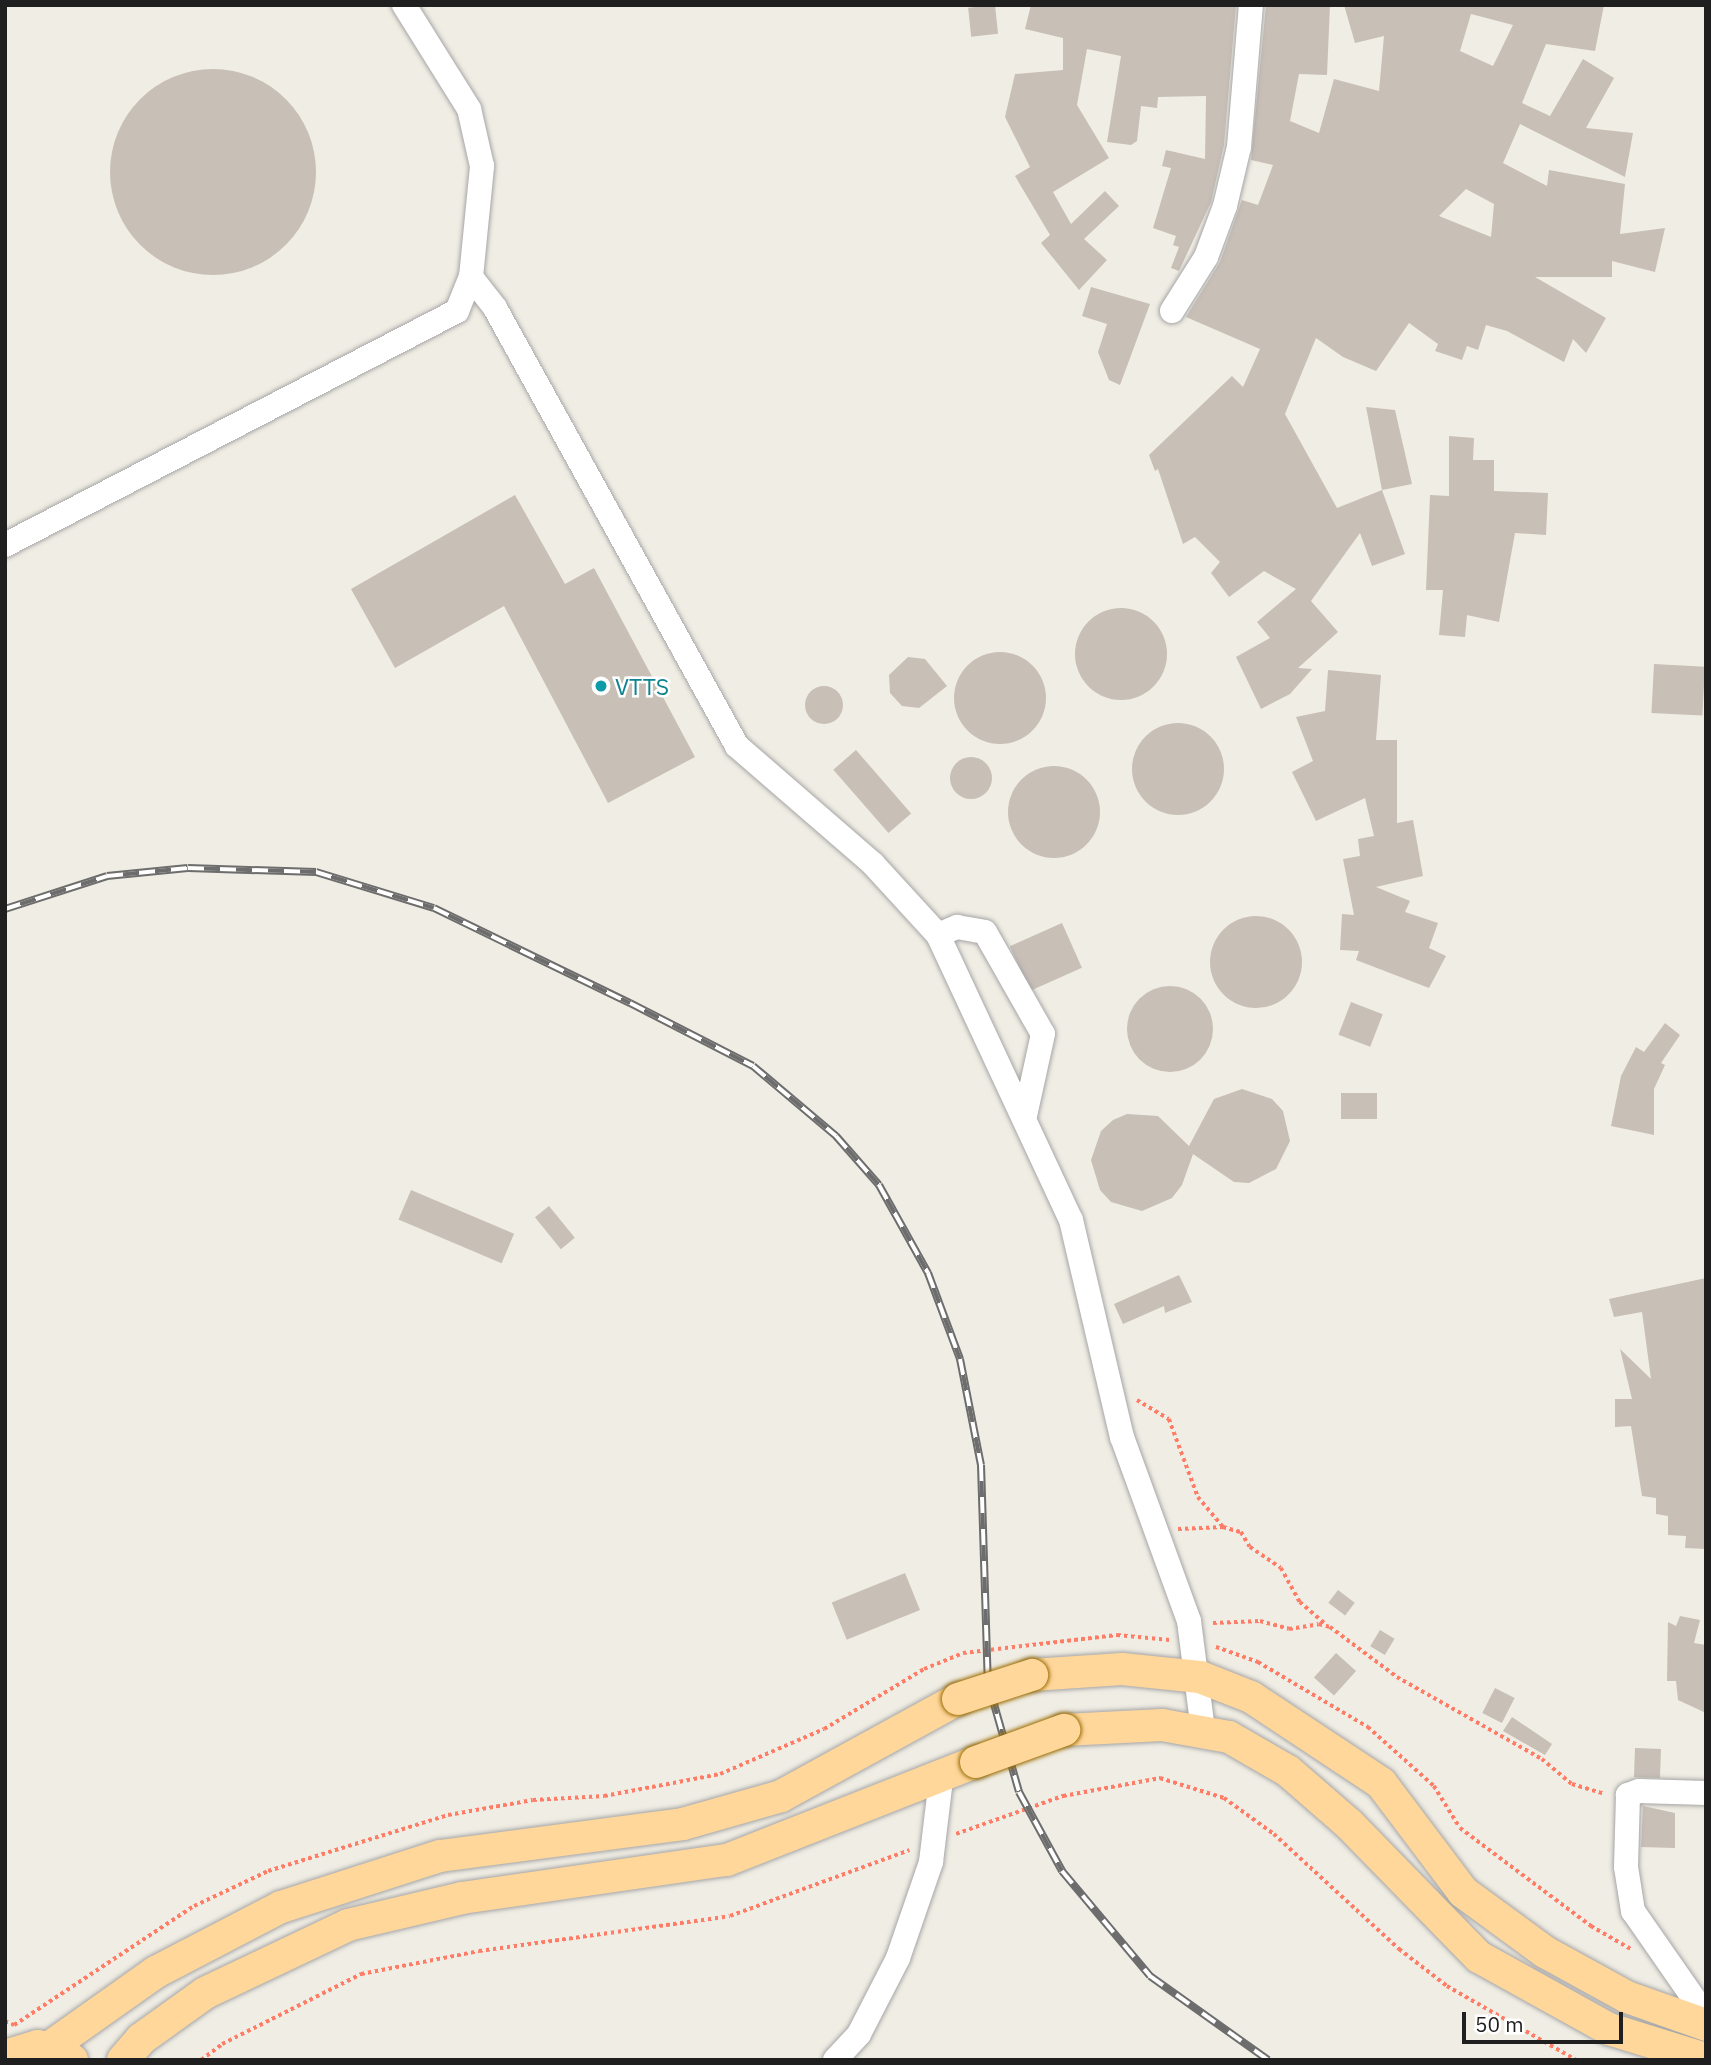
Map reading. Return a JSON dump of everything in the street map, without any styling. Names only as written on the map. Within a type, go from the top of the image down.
[{"type":"main road","points":[[9,2051],[61,2054],[156,1972],[281,1907],[440,1856],[683,1824],[782,1796],[958,1699],[1032,1675],[1122,1669],[1200,1677],[1251,1697],[1381,1783],[1463,1892],[1545,1952],[1627,1997],[1706,2025]]},
{"type":"main road","points":[[123,2060],[141,2039],[205,1993],[348,1925],[462,1898],[727,1860],[1064,1730],[1162,1725],[1203,1730],[1229,1737],[1288,1771],[1349,1824],[1479,1957],[1609,2029],[1706,2059]]},
{"type":"street","points":[[5,545],[457,311],[471,277],[482,166],[469,108],[404,5]]},
{"type":"street","points":[[1172,311],[1206,257],[1225,206],[1239,147],[1251,5]]},
{"type":"street","points":[[471,277],[495,309],[737,746],[873,864],[937,935],[1025,1116],[1071,1220],[1122,1437],[1189,1620],[1200,1677],[1203,1730]]},
{"type":"street","points":[[937,935],[957,927],[985,932],[1044,1034],[1025,1116]]},
{"type":"street","points":[[835,2060],[859,2034],[898,1958],[931,1862],[941,1779]]},
{"type":"street","points":[[1706,1793],[1639,1791],[1628,1795],[1630,1903],[1706,2016]]},
{"type":"path","points":[[1135,1398],[1168,1419],[1198,1497],[1223,1527]]},
{"type":"path","points":[[1148,1514],[1177,1529],[1223,1527],[1241,1532],[1251,1547],[1281,1568],[1300,1602],[1397,1677],[1542,1759],[1572,1784],[1628,1800]]},
{"type":"path","points":[[1189,1620],[1260,1621],[1289,1629],[1320,1624],[1330,1627]]},
{"type":"building","points":[[995,5],[998,34],[971,37],[968,8]]},
{"type":"building","points":[[1031,5],[1236,5],[1224,145],[1211,202],[1179,271],[1171,268],[1179,247],[1173,245],[1176,236],[1153,228],[1171,168],[1162,166],[1166,150],[1205,159],[1206,96],[1158,97],[1157,108],[1141,106],[1137,141],[1131,145],[1107,142],[1121,56],[1087,49],[1077,105],[1109,158],[1053,192],[1071,224],[1105,191],[1119,206],[1084,239],[1107,260],[1079,290],[1041,243],[1050,235],[1015,176],[1030,167],[1005,117],[1015,74],[1063,70],[1063,38],[1025,29]]},
{"type":"building","points":[[1266,5],[1330,5],[1327,75],[1299,74],[1290,121],[1319,133],[1334,79],[1379,91],[1384,36],[1355,43],[1344,5],[1604,5],[1595,51],[1546,44],[1522,103],[1550,116],[1583,59],[1614,78],[1586,128],[1633,133],[1625,177],[1520,124],[1503,163],[1547,186],[1549,170],[1625,184],[1620,234],[1665,228],[1655,272],[1612,261],[1612,277],[1535,277],[1606,318],[1586,353],[1573,339],[1564,362],[1507,331],[1486,325],[1478,350],[1467,346],[1462,360],[1435,351],[1438,344],[1409,323],[1376,371],[1343,357],[1316,338],[1285,414],[1337,508],[1382,490],[1405,554],[1372,566],[1360,533],[1311,601],[1338,632],[1298,668],[1312,669],[1290,694],[1261,709],[1236,657],[1270,638],[1257,622],[1296,589],[1264,571],[1229,597],[1211,573],[1220,562],[1195,537],[1183,544],[1158,469],[1155,471],[1149,455],[1232,376],[1243,387],[1260,349],[1186,317],[1220,262],[1242,200],[1258,205],[1273,165],[1251,160]],"holes":[[[1471,14],[1513,25],[1493,66],[1460,51]],[[1466,189],[1494,204],[1491,237],[1439,216]]]},
{"type":"building","points":[[213,69],[252,77],[270,86],[286,99],[299,115],[308,133],[316,172],[308,211],[299,229],[286,245],[270,258],[252,267],[213,275],[174,267],[156,258],[140,245],[127,229],[118,211],[110,172],[118,133],[127,115],[140,99],[156,86],[174,77]]},
{"type":"building","points":[[1091,287],[1150,304],[1120,385],[1109,380],[1098,352],[1107,324],[1082,316]]},
{"type":"building","points":[[1366,407],[1395,410],[1412,484],[1382,490]]},
{"type":"building","points":[[1449,436],[1474,438],[1473,460],[1494,460],[1494,491],[1548,493],[1546,535],[1515,533],[1499,622],[1467,615],[1465,637],[1439,635],[1443,590],[1426,590],[1430,495],[1449,496]]},
{"type":"building","points":[[515,495],[565,584],[594,568],[695,757],[608,803],[504,606],[395,668],[351,589]]},
{"type":"building","points":[[1121,608],[1139,611],[1154,621],[1164,636],[1167,654],[1164,672],[1154,687],[1139,697],[1121,700],[1103,697],[1088,687],[1078,672],[1075,654],[1078,636],[1088,621],[1103,611]]},
{"type":"building","points":[[1000,652],[1018,655],[1033,665],[1043,680],[1046,698],[1043,716],[1033,731],[1018,741],[1000,744],[982,741],[967,731],[957,716],[954,698],[957,680],[967,665],[982,655]]},
{"type":"building","points":[[908,657],[925,659],[947,686],[919,708],[902,706],[890,693],[889,675]]},
{"type":"building","points":[[1654,664],[1705,667],[1702,716],[1651,713]]},
{"type":"building","points":[[1328,670],[1381,675],[1376,740],[1397,740],[1397,823],[1413,820],[1423,876],[1376,887],[1410,901],[1405,912],[1438,923],[1429,948],[1446,956],[1429,988],[1356,960],[1359,951],[1340,950],[1342,914],[1354,915],[1343,859],[1360,856],[1358,839],[1374,836],[1365,798],[1316,821],[1292,772],[1313,761],[1296,717],[1325,711]]},
{"type":"building","points":[[824,686],[837,692],[843,705],[837,718],[824,724],[811,718],[805,705],[811,692]]},
{"type":"building","points":[[1178,723],[1196,726],[1211,736],[1221,751],[1224,769],[1221,787],[1211,802],[1196,812],[1178,815],[1160,812],[1145,802],[1135,787],[1132,769],[1135,751],[1145,736],[1160,726]]},
{"type":"building","points":[[856,750],[911,813],[888,833],[833,770]]},
{"type":"building","points":[[971,757],[986,763],[992,778],[986,793],[971,799],[956,793],[950,778],[956,763]]},
{"type":"building","points":[[1054,766],[1072,770],[1086,780],[1096,794],[1100,812],[1096,830],[1086,844],[1072,854],[1054,858],[1036,854],[1022,844],[1012,830],[1008,812],[1012,794],[1022,780],[1036,770]]},
{"type":"building","points":[[1256,916],[1274,920],[1289,929],[1298,944],[1302,962],[1298,980],[1289,995],[1274,1004],[1256,1008],[1238,1004],[1223,995],[1214,980],[1210,962],[1214,944],[1223,929],[1238,920]]},
{"type":"building","points":[[1062,923],[1082,968],[1030,991],[1010,946]]},
{"type":"building","points":[[1170,986],[1194,993],[1206,1005],[1213,1029],[1206,1053],[1194,1065],[1170,1072],[1146,1065],[1134,1053],[1127,1029],[1134,1005],[1146,993]]},
{"type":"building","points":[[1351,1002],[1383,1014],[1370,1047],[1338,1035]]},
{"type":"building","points":[[1665,1023],[1680,1035],[1661,1063],[1665,1065],[1654,1089],[1654,1135],[1611,1126],[1621,1076],[1636,1047],[1644,1052]]},
{"type":"building","points":[[1242,1089],[1272,1099],[1283,1111],[1290,1141],[1276,1169],[1249,1183],[1234,1182],[1193,1154],[1182,1185],[1172,1198],[1142,1211],[1111,1202],[1100,1190],[1091,1160],[1101,1131],[1113,1120],[1127,1114],[1158,1116],[1189,1146],[1214,1099]]},
{"type":"building","points":[[1341,1093],[1377,1093],[1377,1119],[1341,1119]]},
{"type":"building","points":[[411,1190],[514,1234],[502,1263],[398,1219]]},
{"type":"building","points":[[549,1206],[575,1238],[561,1249],[535,1217]]},
{"type":"building","points":[[1179,1275],[1192,1302],[1165,1313],[1164,1306],[1123,1324],[1114,1304]]},
{"type":"building","points":[[1706,1278],[1706,1549],[1685,1548],[1686,1536],[1668,1535],[1668,1516],[1656,1514],[1656,1498],[1642,1496],[1631,1426],[1615,1427],[1615,1399],[1632,1399],[1620,1349],[1651,1379],[1642,1312],[1614,1317],[1609,1299]]},
{"type":"building","points":[[905,1573],[920,1610],[847,1640],[832,1603]]},
{"type":"building","points":[[1338,1590],[1355,1603],[1345,1615],[1328,1603]]},
{"type":"building","points":[[1680,1616],[1700,1620],[1694,1643],[1706,1645],[1706,1713],[1678,1700],[1676,1681],[1667,1681],[1668,1622],[1676,1626]]},
{"type":"building","points":[[1380,1630],[1395,1639],[1385,1655],[1370,1646]]},
{"type":"building","points":[[1336,1653],[1356,1671],[1334,1696],[1314,1678]]},
{"type":"building","points":[[1495,1688],[1515,1698],[1502,1723],[1482,1713]]},
{"type":"building","points":[[1512,1717],[1552,1744],[1545,1755],[1503,1731]]},
{"type":"building","points":[[1635,1748],[1661,1749],[1660,1778],[1634,1777]]},
{"type":"building","points":[[1643,1806],[1675,1813],[1675,1848],[1641,1847]]},
{"type":"railway","points":[[5,909],[107,876],[188,868],[316,872],[434,908],[630,1003],[753,1066],[836,1136],[879,1185],[928,1273],[960,1359],[981,1465],[988,1683],[1019,1792],[1062,1871],[1150,1976],[1268,2060]]},
{"type":"place","name":"VTTS","points":[[601,686]]}]
